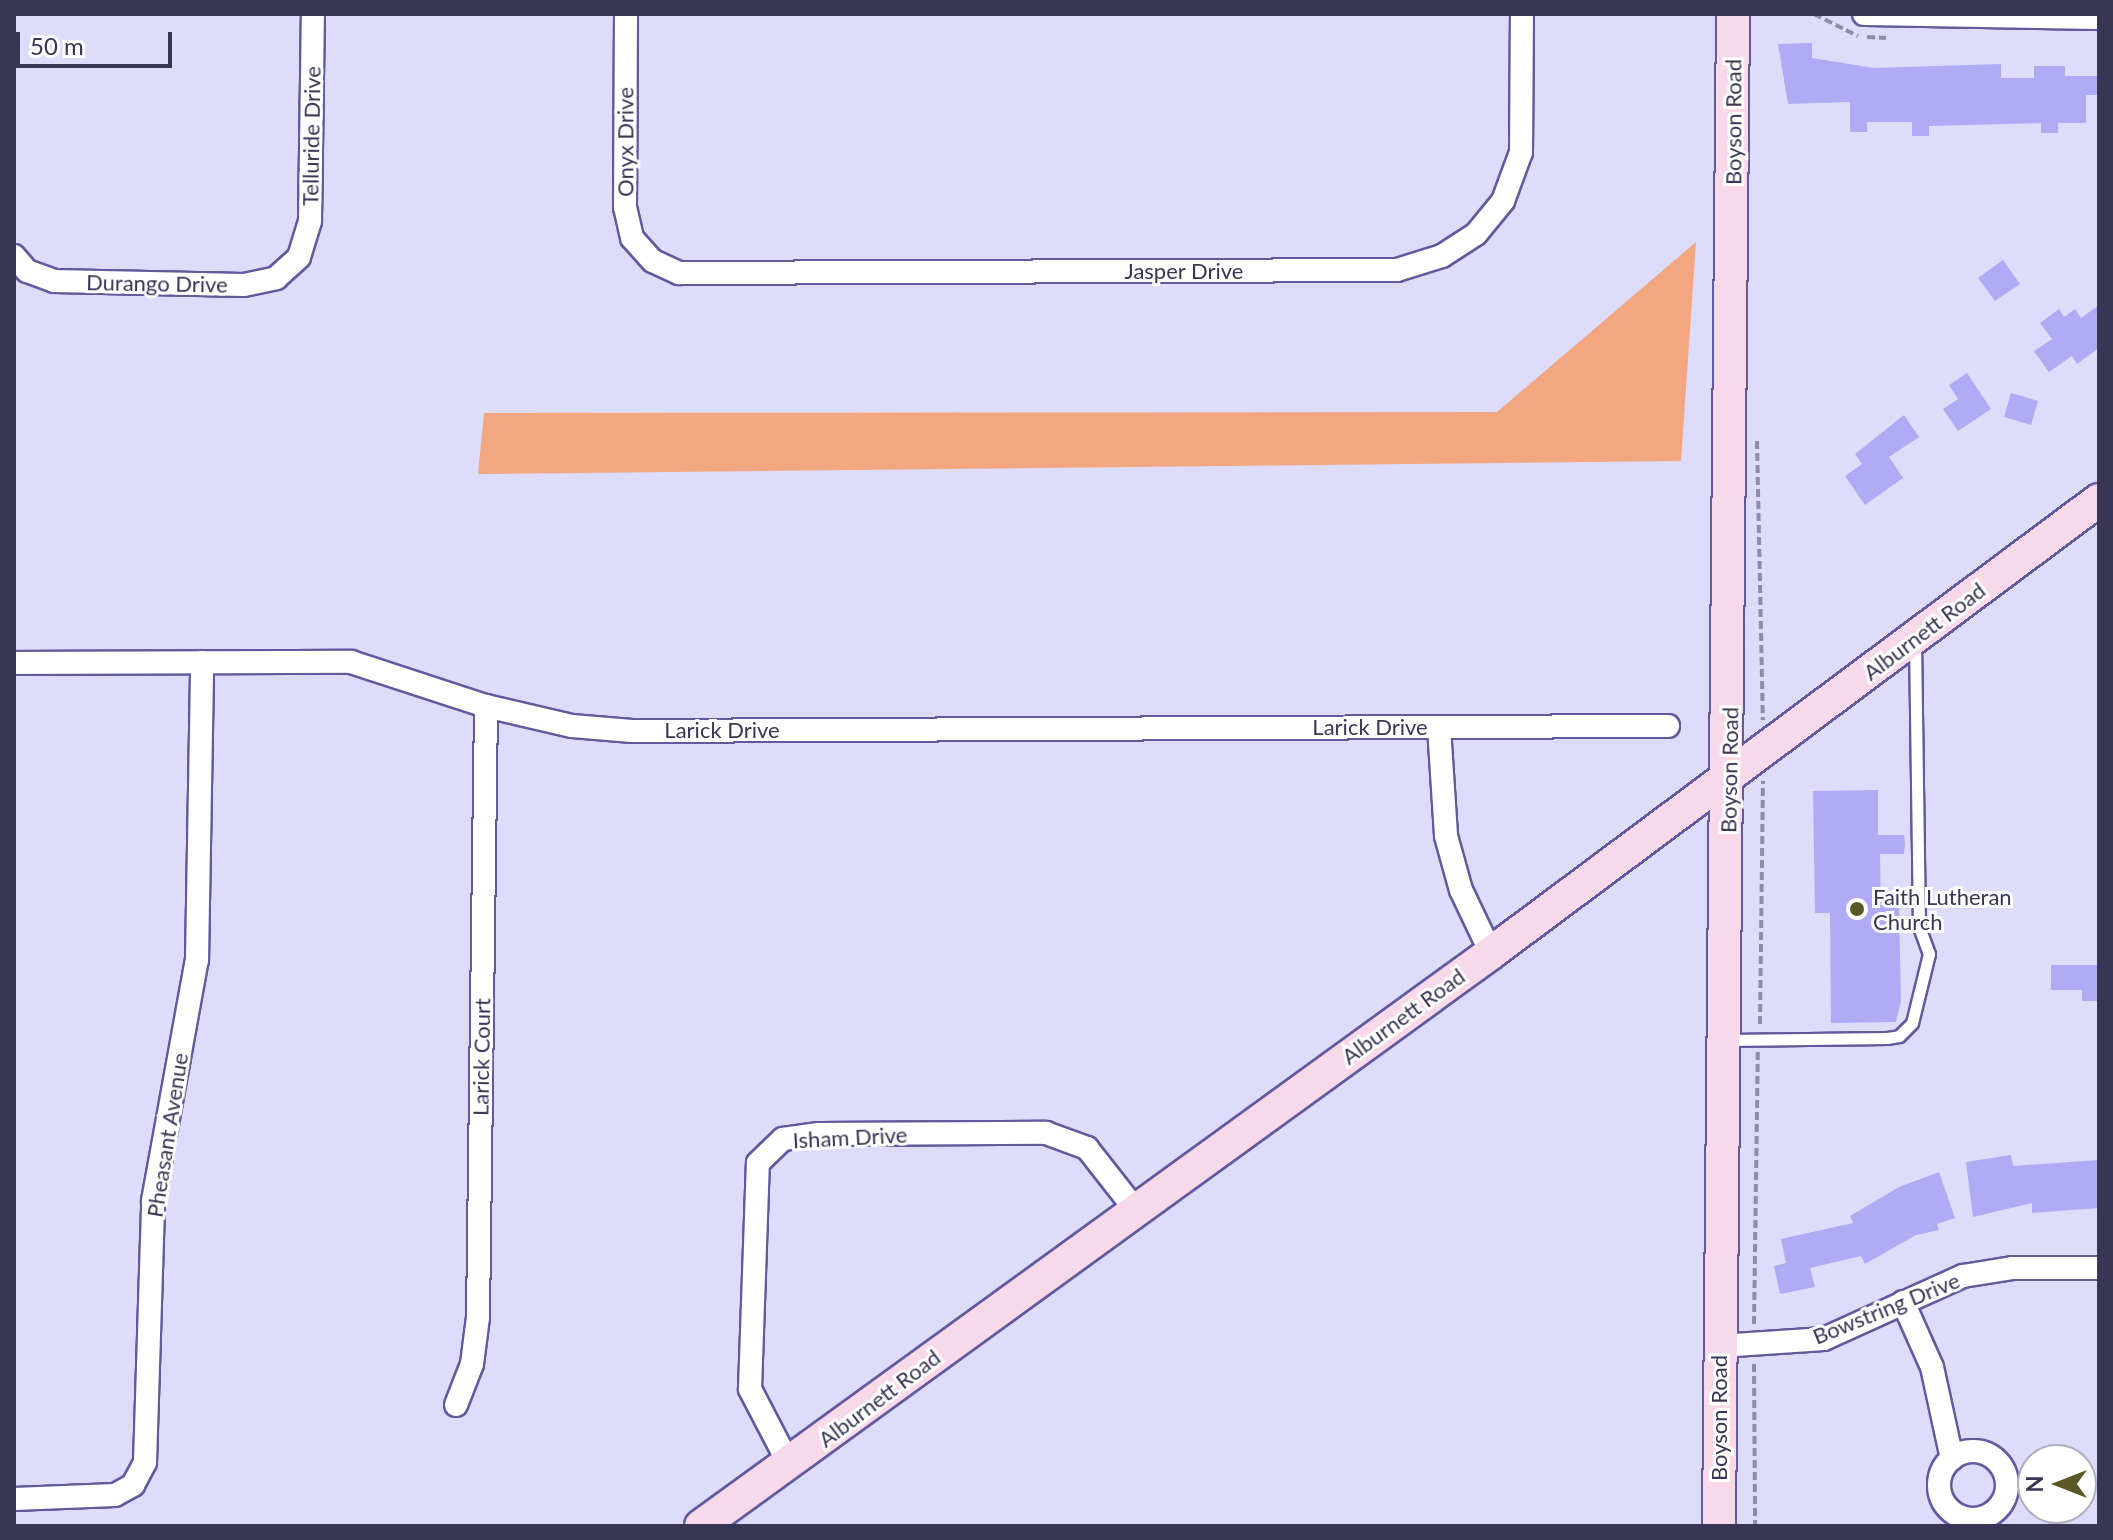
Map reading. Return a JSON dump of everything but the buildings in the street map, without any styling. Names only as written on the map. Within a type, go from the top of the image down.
[{"type":"street","name":"Telluride Drive","points":[[299,257],[310,221],[313,14]]},
{"type":"street","name":"Onyx Drive","points":[[626,14],[625,207],[632,238],[653,261]]},
{"type":"street","name":"Jasper Drive","points":[[653,261],[679,273],[1397,270],[1442,256],[1476,234],[1503,201],[1521,152],[1522,14]]},
{"type":"street","name":"Boyson Road","points":[[1719,1526],[1729,777],[1733,14]]},
{"type":"street","points":[[1864,14],[2099,18]]},
{"type":"street","name":"Durango Drive","points":[[14,256],[27,271],[54,281],[244,285],[276,278],[299,257]]},
{"type":"street","name":"Alburnett Road","points":[[701,1526],[1134,1208],[1491,953],[2099,500]]},
{"type":"street","name":"Pheasant Avenue","points":[[14,1499],[115,1495],[133,1485],[145,1462],[153,1201],[197,960],[202,662]]},
{"type":"street","name":"Larick Drive","points":[[14,663],[351,662],[486,706],[572,726],[632,731],[1668,726]]},
{"type":"street","name":"Larick Court","points":[[456,1405],[472,1364],[478,1317],[486,706]]},
{"type":"street","name":"Larick Drive","points":[[1439,727],[1446,836],[1461,890],[1491,953]]},
{"type":"street","name":"Isham Drive","points":[[789,1464],[750,1389],[758,1163],[783,1139],[819,1134],[1046,1133],[1087,1148],[1134,1208]]},
{"type":"street","name":"Bowstring Drive","points":[[1720,1346],[1824,1339],[1963,1276],[2013,1268],[2099,1268]]},
{"type":"street","points":[[1903,1302],[1932,1367],[1952,1459]]},
{"type":"lane","points":[[1725,1040],[1887,1038],[1912,1023],[1929,954],[1919,926],[1915,638]]},
{"type":"path","points":[[1754,1359],[1755,1526]]},
{"type":"shaded area","points":[[1696,242],[1681,461],[478,474],[484,413],[1497,412]]},
{"type":"place","name":"Faith Lutheran Church","points":[[1857,909]]}]
